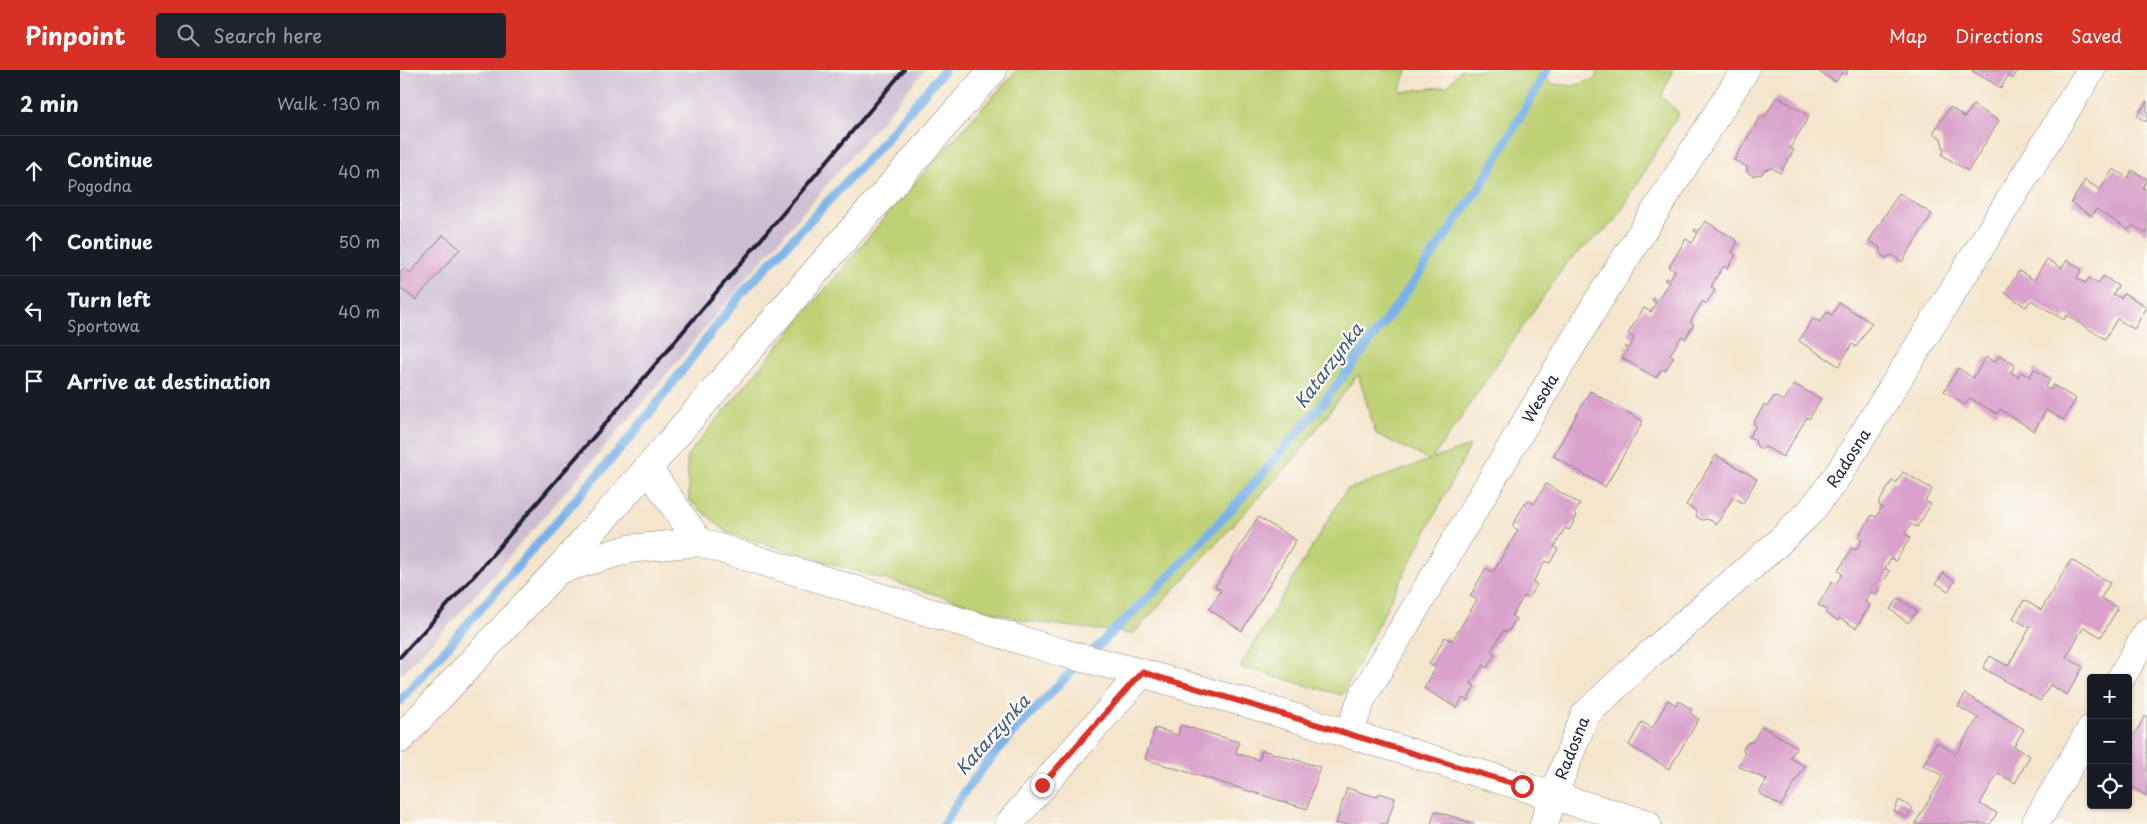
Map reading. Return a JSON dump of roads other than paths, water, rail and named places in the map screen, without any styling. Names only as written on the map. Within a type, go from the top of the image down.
[{"type":"street","points":[[400,740],[558,570],[993,70]]},
{"type":"street","name":"Wesoła","points":[[1349,733],[1363,696],[1595,306],[1745,70]]},
{"type":"street","name":"Radosna","points":[[1544,824],[1552,796],[1585,715],[1640,663],[1810,512],[1838,475],[2091,70]]},
{"type":"street","points":[[648,468],[699,542]]},
{"type":"street","points":[[558,570],[629,549],[699,542],[1063,653],[1142,672],[1647,824]]},
{"type":"street","points":[[2123,674],[2147,633]]},
{"type":"street","points":[[1009,824],[1142,672]]},
{"type":"street","points":[[2035,824],[2087,736]]},
{"type":"waterway","points":[[400,701],[634,433],[742,293],[877,149],[944,70]]},
{"type":"waterway","name":"Katarzynka","points":[[1095,649],[1159,587],[1239,501],[1320,407],[1398,304],[1480,187],[1547,70]]},
{"type":"waterway","name":"Katarzynka","points":[[944,824],[971,783],[987,763],[1020,725],[1072,671]]},
{"type":"railway","points":[[400,657],[474,576],[616,411],[904,70]]}]
